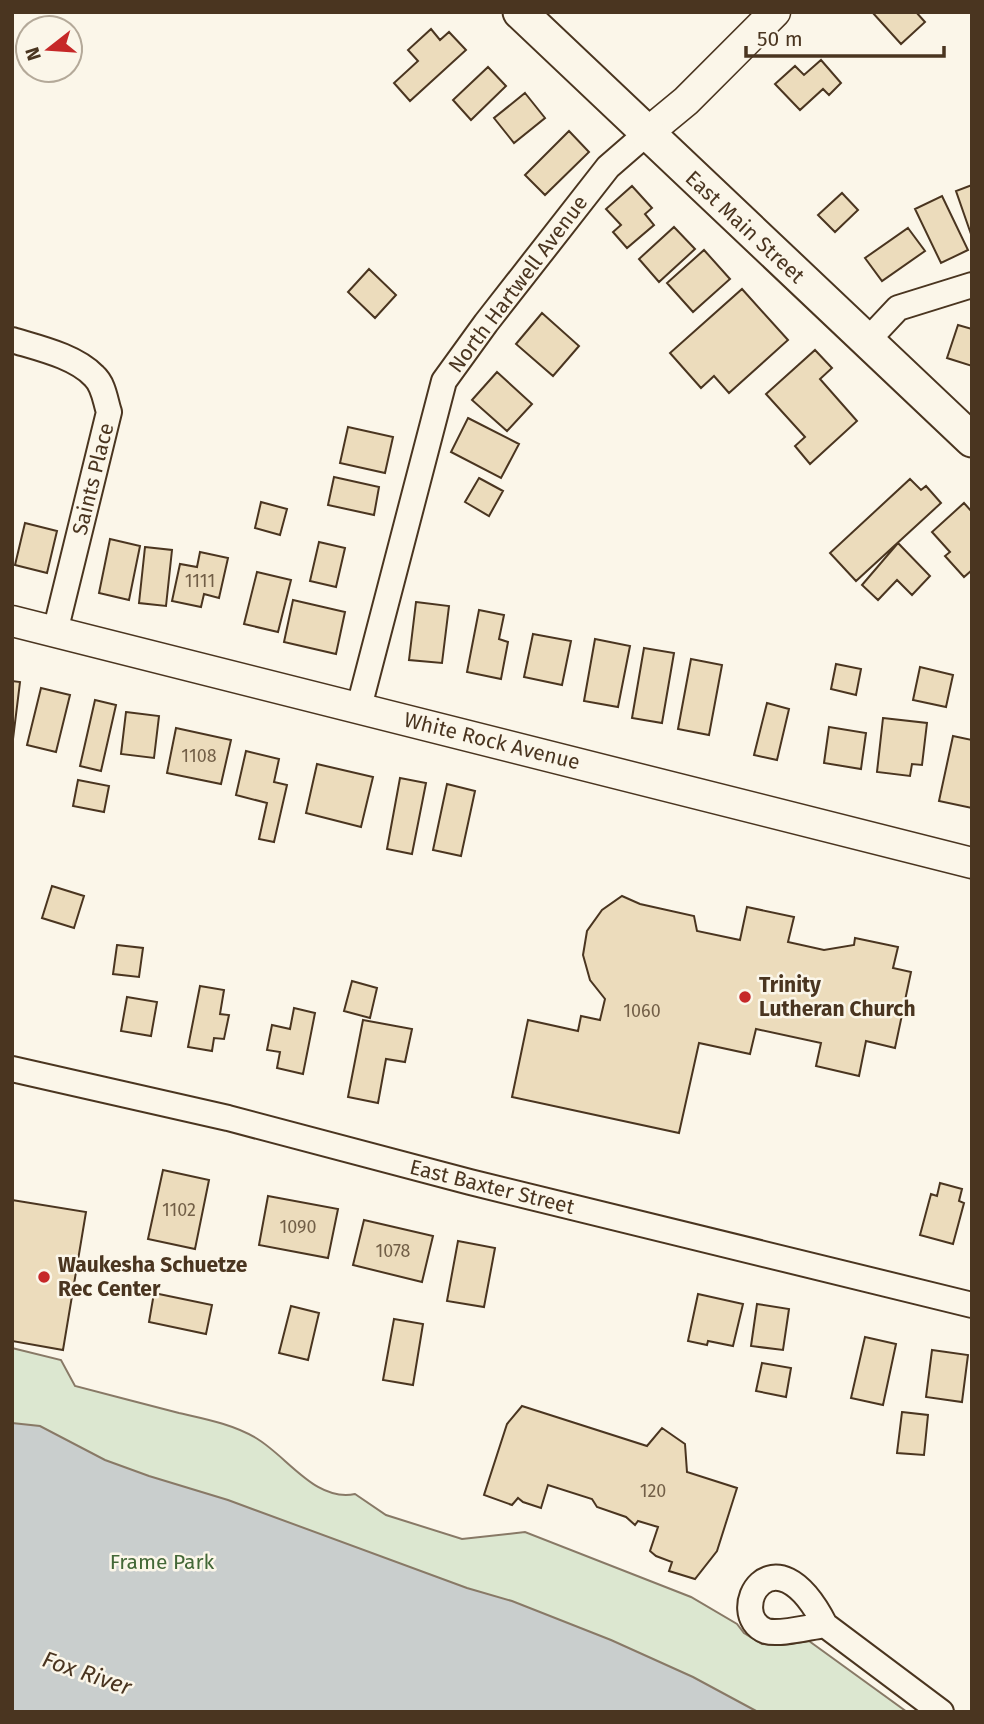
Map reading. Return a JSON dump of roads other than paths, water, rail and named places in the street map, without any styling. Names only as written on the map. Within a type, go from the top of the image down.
[{"type":"main road","name":"East Main Street","points":[[520,12],[972,440]]},
{"type":"street","name":"North Hartwell Avenue","points":[[359,707],[444,381],[608,167],[686,101],[775,12]]},
{"type":"street","points":[[867,341],[898,308],[972,285]]},
{"type":"street","name":"Saints Place","points":[[12,340],[60,355],[94,375],[102,387],[109,412],[55,632]]},
{"type":"street","name":"White Rock Avenue","points":[[12,621],[972,863]]},
{"type":"street","name":"East Baxter Street","points":[[12,1069],[228,1118],[453,1178],[972,1305]]},
{"type":"street","points":[[825,1625],[941,1712]]},
{"type":"water","name":"Frame Park","points":[[12,1423],[40,1426],[105,1460],[228,1500],[467,1588],[512,1601],[611,1640],[693,1677],[758,1712],[12,1712]]},
{"type":"place","name":"Trinity Lutheran Church","points":[[745,997]]},
{"type":"place","name":"Waukesha Schuetze Rec Center","points":[[44,1277]]},
{"type":"water label","name":"Fox River","points":[[87,1673]]}]
